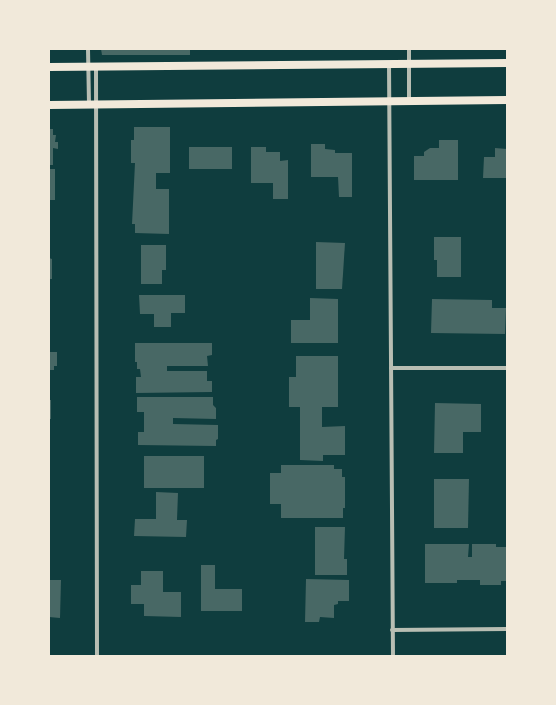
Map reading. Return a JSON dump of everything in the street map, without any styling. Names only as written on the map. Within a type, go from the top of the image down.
[{"type":"main road","points":[[49,68],[507,63]]},
{"type":"main road","points":[[49,105],[507,100]]},
{"type":"street","points":[[88,49],[92,67],[97,656]]},
{"type":"street","points":[[408,49],[409,101]]},
{"type":"street","points":[[389,64],[393,656]]},
{"type":"street","points":[[92,67],[92,104]]},
{"type":"street","points":[[391,368],[507,368]]},
{"type":"street","points":[[392,630],[507,628]]},
{"type":"building","points":[[101,49],[190,49],[190,55],[102,55]]},
{"type":"building","points":[[134,127],[170,127],[170,173],[156,173],[156,189],[169,189],[169,234],[135,233],[135,224],[132,224],[135,163],[131,163],[131,140],[134,140]]},
{"type":"building","points":[[49,129],[53,129],[53,135],[56,135],[55,142],[58,142],[58,149],[53,148],[53,165],[49,165]]},
{"type":"building","points":[[439,140],[458,140],[458,180],[414,180],[414,156],[424,156],[424,152],[430,148],[439,148]]},
{"type":"building","points":[[311,144],[325,144],[325,149],[335,150],[335,153],[352,153],[352,197],[339,197],[338,177],[311,177]]},
{"type":"building","points":[[189,147],[232,147],[232,169],[189,169]]},
{"type":"building","points":[[251,147],[266,147],[266,152],[280,152],[280,161],[288,160],[288,199],[273,199],[273,183],[251,183]]},
{"type":"building","points":[[495,148],[507,149],[507,178],[483,178],[484,157],[495,157]]},
{"type":"building","points":[[49,169],[55,169],[55,200],[49,200]]},
{"type":"building","points":[[434,237],[461,237],[461,277],[437,277],[437,260],[434,260]]},
{"type":"building","points":[[316,242],[345,243],[342,289],[316,289]]},
{"type":"building","points":[[141,245],[166,245],[166,270],[162,270],[162,284],[141,284]]},
{"type":"building","points":[[49,258],[52,259],[52,279],[49,279]]},
{"type":"building","points":[[139,295],[185,295],[185,313],[171,313],[171,327],[154,327],[154,314],[140,314]]},
{"type":"building","points":[[310,298],[338,299],[338,343],[291,343],[291,320],[310,320]]},
{"type":"building","points":[[432,299],[492,300],[492,308],[506,308],[505,334],[431,333]]},
{"type":"building","points":[[135,343],[212,343],[212,355],[207,356],[208,366],[167,366],[167,371],[207,371],[207,381],[212,381],[212,392],[136,393],[136,377],[141,377],[140,369],[137,369],[137,362],[135,362]]},
{"type":"building","points":[[49,352],[57,352],[57,366],[54,366],[54,370],[49,370]]},
{"type":"building","points":[[296,356],[338,356],[338,407],[322,407],[322,427],[345,426],[345,455],[323,455],[323,461],[300,460],[300,407],[289,407],[289,377],[296,377]]},
{"type":"building","points":[[137,397],[213,397],[213,405],[216,408],[216,419],[173,418],[173,424],[218,425],[218,439],[216,440],[216,446],[138,445],[138,432],[144,432],[144,412],[137,412]]},
{"type":"building","points":[[49,400],[51,400],[51,419],[49,419]]},
{"type":"building","points":[[435,403],[481,404],[481,432],[463,432],[463,453],[434,453]]},
{"type":"building","points":[[144,456],[204,456],[204,488],[144,488]]},
{"type":"building","points":[[281,465],[334,465],[334,469],[342,469],[342,477],[345,477],[345,508],[343,508],[343,518],[281,518],[281,504],[270,504],[270,473],[281,473]]},
{"type":"building","points":[[434,479],[469,479],[468,528],[434,528]]},
{"type":"building","points":[[156,492],[178,493],[177,520],[187,520],[186,537],[134,536],[135,519],[156,519]]},
{"type":"building","points":[[315,527],[345,527],[344,559],[347,559],[347,575],[315,575]]},
{"type":"building","points":[[425,544],[469,544],[468,557],[472,557],[472,544],[496,544],[496,547],[507,547],[507,581],[501,581],[501,585],[480,585],[480,580],[457,580],[457,583],[425,583]]},
{"type":"building","points":[[201,565],[215,565],[215,589],[242,589],[242,611],[201,611]]},
{"type":"building","points":[[141,571],[163,571],[163,592],[181,592],[181,617],[144,616],[144,604],[131,604],[131,585],[141,585]]},
{"type":"building","points":[[306,579],[349,580],[349,601],[338,601],[338,604],[334,605],[334,618],[320,617],[319,622],[305,622]]},
{"type":"building","points":[[49,580],[61,580],[60,618],[49,617]]}]
